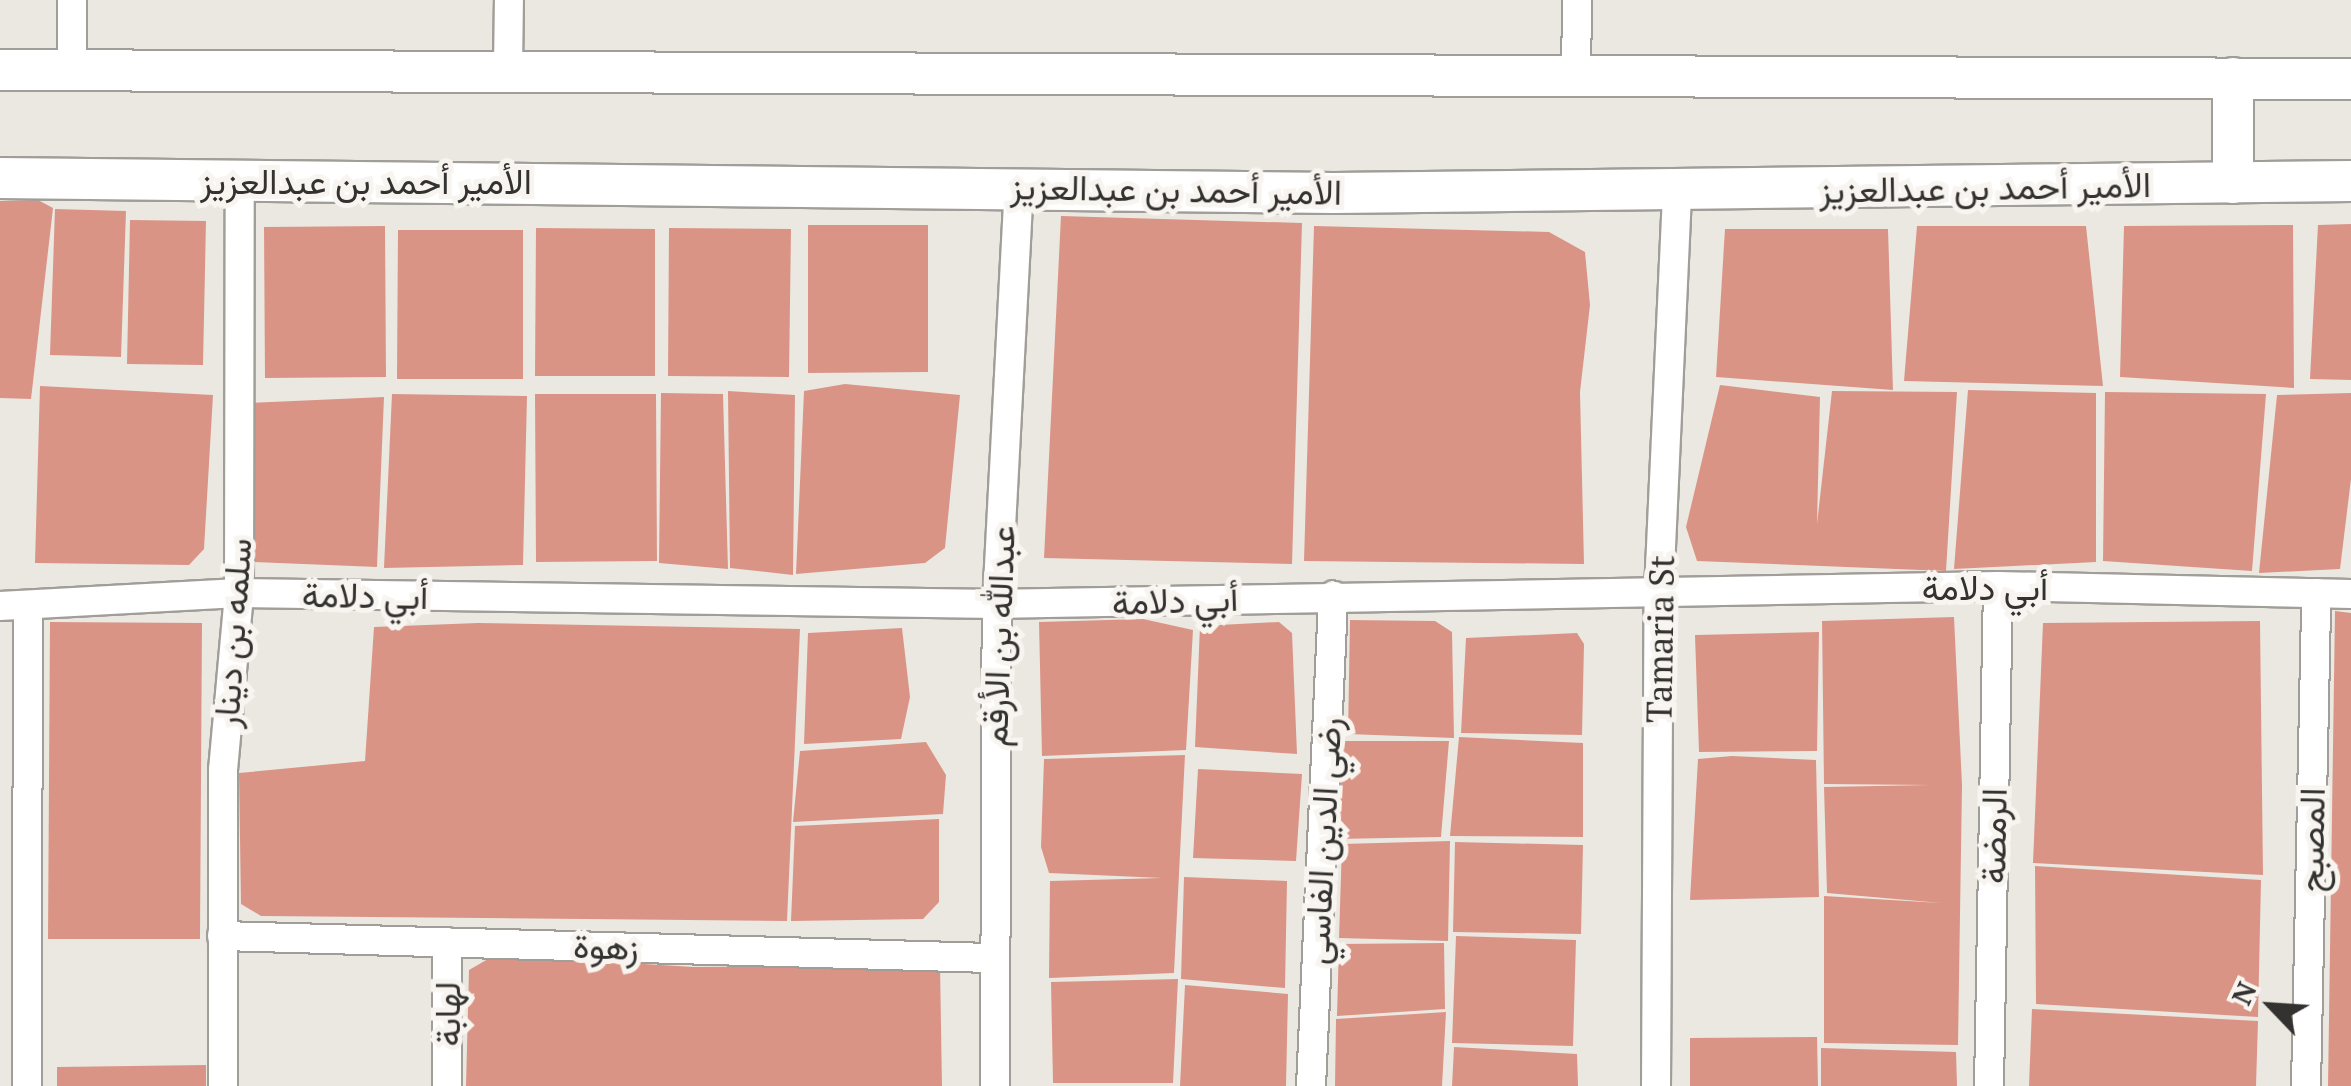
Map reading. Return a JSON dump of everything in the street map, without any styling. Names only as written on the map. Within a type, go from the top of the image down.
[{"type":"street","points":[[72,0],[72,68]]},
{"type":"street","points":[[508,68],[509,0]]},
{"type":"street","points":[[1576,80],[1577,0]]},
{"type":"street","points":[[0,70],[508,68],[1576,80],[2351,79]]},
{"type":"street","points":[[2233,78],[2233,182]]},
{"type":"street","name":"الأمير أحمد بن عبدالعزيز","points":[[0,178],[1677,192],[2351,181]]},
{"type":"street","name":"سلمه بن دينار","points":[[223,1086],[223,770],[240,594],[240,180]]},
{"type":"street","name":"عبدالله بن الأرقم","points":[[994,1086],[990,958],[997,604],[1019,186]]},
{"type":"street","name":"Tamaria St","points":[[1656,1086],[1659,591],[1677,192]]},
{"type":"street","name":"أبي دلامة","points":[[14,606],[240,594],[997,604],[1998,586],[2351,594]]},
{"type":"street","name":"الرمضة","points":[[1988,1086],[1998,586]]},
{"type":"street","name":"المصبح","points":[[2306,1086],[2316,593]]},
{"type":"street","name":"رضي الدين الفاسي","points":[[1311,1086],[1333,595]]},
{"type":"street","points":[[14,606],[27,1086]]},
{"type":"street","name":"زهوة","points":[[222,936],[990,958]]},
{"type":"street","name":"لهابة","points":[[446,1086],[447,942]]},
{"type":"building","points":[[38,200],[53,208],[31,399],[0,398],[0,201]]},
{"type":"building","points":[[55,209],[126,211],[121,357],[50,355]]},
{"type":"building","points":[[1061,216],[1302,223],[1292,564],[1044,558]]},
{"type":"building","points":[[130,220],[206,221],[203,365],[127,364]]},
{"type":"building","points":[[2351,224],[2351,380],[2310,379],[2318,225]]},
{"type":"building","points":[[808,225],[928,225],[928,372],[808,373]]},
{"type":"building","points":[[2293,225],[2294,388],[2120,377],[2124,226]]},
{"type":"building","points":[[385,226],[386,377],[265,378],[264,227]]},
{"type":"building","points":[[1314,226],[1549,232],[1585,252],[1590,305],[1580,392],[1584,564],[1304,561]]},
{"type":"building","points":[[1917,226],[2086,226],[2103,386],[1904,381]]},
{"type":"building","points":[[536,228],[655,229],[655,376],[535,376]]},
{"type":"building","points":[[669,228],[791,229],[789,377],[668,376]]},
{"type":"building","points":[[1725,229],[1888,229],[1893,390],[1716,377]]},
{"type":"building","points":[[398,230],[523,230],[523,379],[397,379]]},
{"type":"building","points":[[845,384],[960,395],[945,548],[925,563],[796,574],[804,391]]},
{"type":"building","points":[[1720,385],[1820,397],[1817,524],[1832,391],[1957,392],[1946,571],[1697,561],[1686,527]]},
{"type":"building","points":[[40,386],[213,395],[204,549],[189,565],[35,563]]},
{"type":"building","points":[[1968,390],[2096,393],[2096,562],[1954,569]]},
{"type":"building","points":[[728,391],[795,395],[793,575],[730,568]]},
{"type":"building","points":[[2105,392],[2266,394],[2252,571],[2103,561]]},
{"type":"building","points":[[661,393],[723,394],[728,569],[659,563]]},
{"type":"building","points":[[2351,393],[2351,479],[2340,569],[2259,573],[2277,395]]},
{"type":"building","points":[[392,394],[527,396],[523,565],[384,568]]},
{"type":"building","points":[[535,394],[656,394],[657,561],[536,562]]},
{"type":"building","points":[[384,397],[377,567],[253,562],[250,403]]},
{"type":"building","points":[[2335,611],[2351,613],[2351,1086],[2328,1086]]},
{"type":"building","points":[[1954,617],[1962,785],[1958,1045],[1824,1043],[1824,896],[1941,903],[1827,893],[1824,787],[1930,785],[1824,784],[1822,621]]},
{"type":"building","points":[[1143,619],[1193,630],[1186,750],[1042,756],[1039,622]]},
{"type":"building","points":[[1350,620],[1435,621],[1452,632],[1454,738],[1348,734]]},
{"type":"building","points":[[2260,621],[2263,875],[2033,863],[2043,623]]},
{"type":"building","points":[[50,622],[202,623],[200,939],[48,939]]},
{"type":"building","points":[[1279,622],[1292,633],[1297,754],[1195,747],[1200,626]]},
{"type":"building","points":[[478,623],[800,629],[787,921],[261,916],[241,904],[239,773],[365,761],[374,627]]},
{"type":"building","points":[[902,628],[910,697],[901,739],[804,744],[808,633]]},
{"type":"building","points":[[1819,632],[1817,751],[1699,752],[1695,635]]},
{"type":"building","points":[[1577,633],[1584,644],[1582,735],[1461,733],[1466,638]]},
{"type":"building","points":[[1459,737],[1583,743],[1583,837],[1450,836]]},
{"type":"building","points":[[1341,741],[1449,741],[1441,837],[1335,839]]},
{"type":"building","points":[[926,742],[946,775],[943,814],[793,822],[800,751]]},
{"type":"building","points":[[1185,755],[1174,973],[1049,978],[1050,881],[1162,878],[1049,873],[1041,847],[1044,759]]},
{"type":"building","points":[[1732,756],[1816,760],[1819,897],[1690,900],[1698,759]]},
{"type":"building","points":[[1198,769],[1302,774],[1296,861],[1193,858]]},
{"type":"building","points":[[939,819],[939,902],[923,919],[791,921],[795,826]]},
{"type":"building","points":[[1450,841],[1448,941],[1339,938],[1342,844]]},
{"type":"building","points":[[1455,842],[1583,845],[1581,934],[1453,932]]},
{"type":"building","points":[[2035,866],[2261,880],[2258,1017],[2036,1004]]},
{"type":"building","points":[[1184,877],[1287,881],[1285,988],[1181,979]]},
{"type":"building","points":[[1456,936],[1576,940],[1573,1046],[1452,1043]]},
{"type":"building","points":[[1444,943],[1445,1009],[1337,1016],[1339,944]]},
{"type":"building","points":[[495,955],[694,967],[940,965],[942,1086],[466,1086],[469,970]]},
{"type":"building","points":[[1178,979],[1173,1083],[1053,1083],[1051,982]]},
{"type":"building","points":[[1185,985],[1288,994],[1286,1086],[1180,1086]]},
{"type":"building","points":[[2032,1009],[2258,1021],[2256,1086],[2029,1086]]},
{"type":"building","points":[[1446,1012],[1442,1086],[1335,1086],[1336,1019]]},
{"type":"building","points":[[1817,1037],[1818,1086],[1690,1086],[1690,1038]]},
{"type":"building","points":[[1454,1047],[1577,1054],[1578,1086],[1452,1086]]},
{"type":"building","points":[[1821,1048],[1956,1052],[1957,1086],[1821,1086]]},
{"type":"building","points":[[206,1065],[206,1086],[57,1086],[57,1067]]}]
